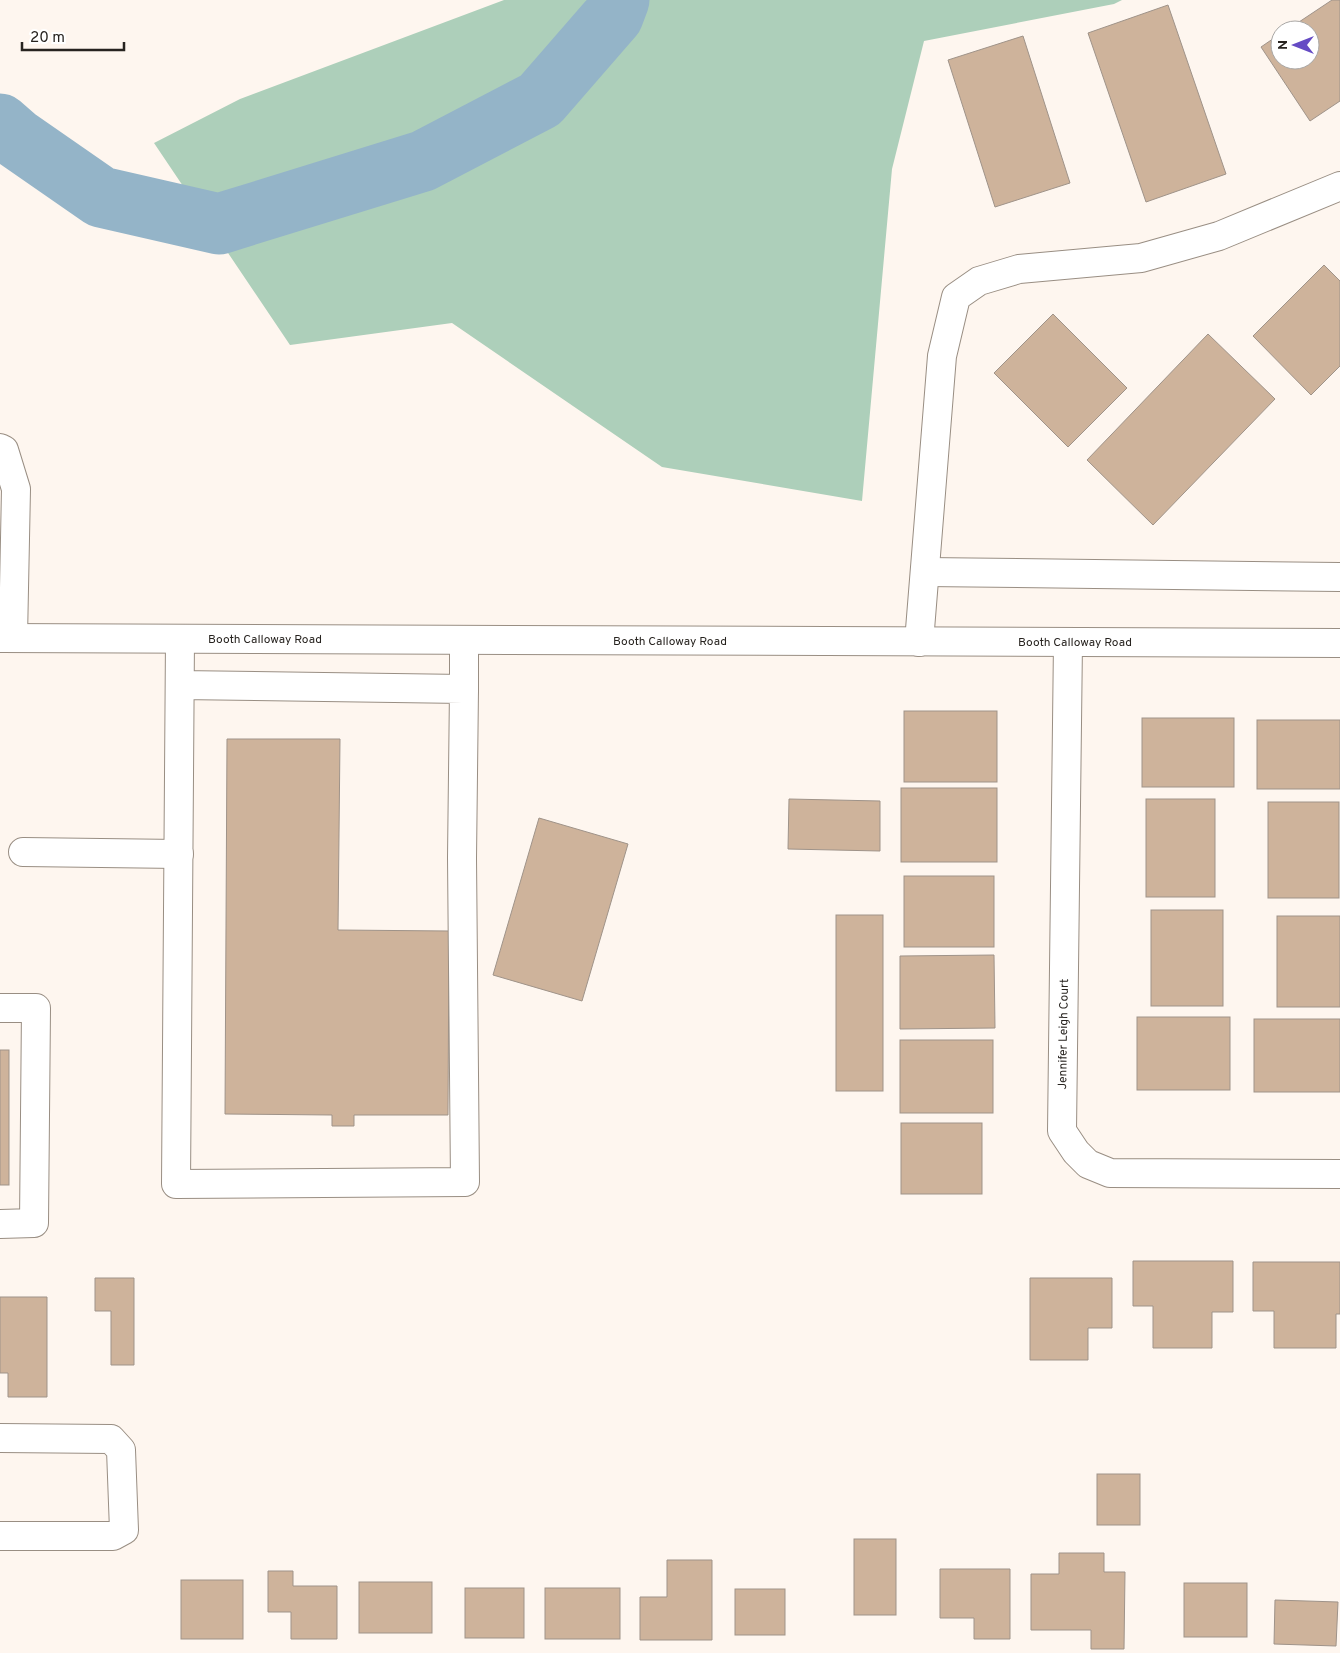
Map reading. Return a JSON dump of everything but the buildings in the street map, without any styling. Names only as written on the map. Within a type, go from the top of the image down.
[{"type":"street","points":[[919,642],[942,356],[956,297],[979,281],[1019,269],[1141,258],[1219,236],[1340,186]]},
{"type":"street","points":[[0,448],[4,450],[16,489],[6,638]]},
{"type":"street","points":[[925,572],[1340,577]]},
{"type":"street","name":"Booth Calloway Road","points":[[6,638],[1340,643]]},
{"type":"street","points":[[180,638],[176,1184],[465,1182],[462,858],[464,640]]},
{"type":"street","name":"Jennifer Leigh Court","points":[[1068,642],[1062,1131],[1076,1152],[1088,1164],[1110,1173],[1340,1174]]},
{"type":"street","points":[[180,685],[464,689]]},
{"type":"street","points":[[24,852],[179,854]]},
{"type":"street","points":[[0,1008],[36,1008],[36,1018],[34,1224],[0,1224]]},
{"type":"street","points":[[0,1438],[111,1439],[122,1450],[124,1530],[113,1536],[0,1536]]},
{"type":"green space","points":[[504,0],[1122,0],[1114,4],[924,41],[892,169],[862,501],[662,467],[452,323],[290,345],[154,143],[240,99]]},
{"type":"waterway","points":[[0,124],[16,138],[101,197],[219,224],[423,161],[540,100],[613,16],[619,0]]}]
